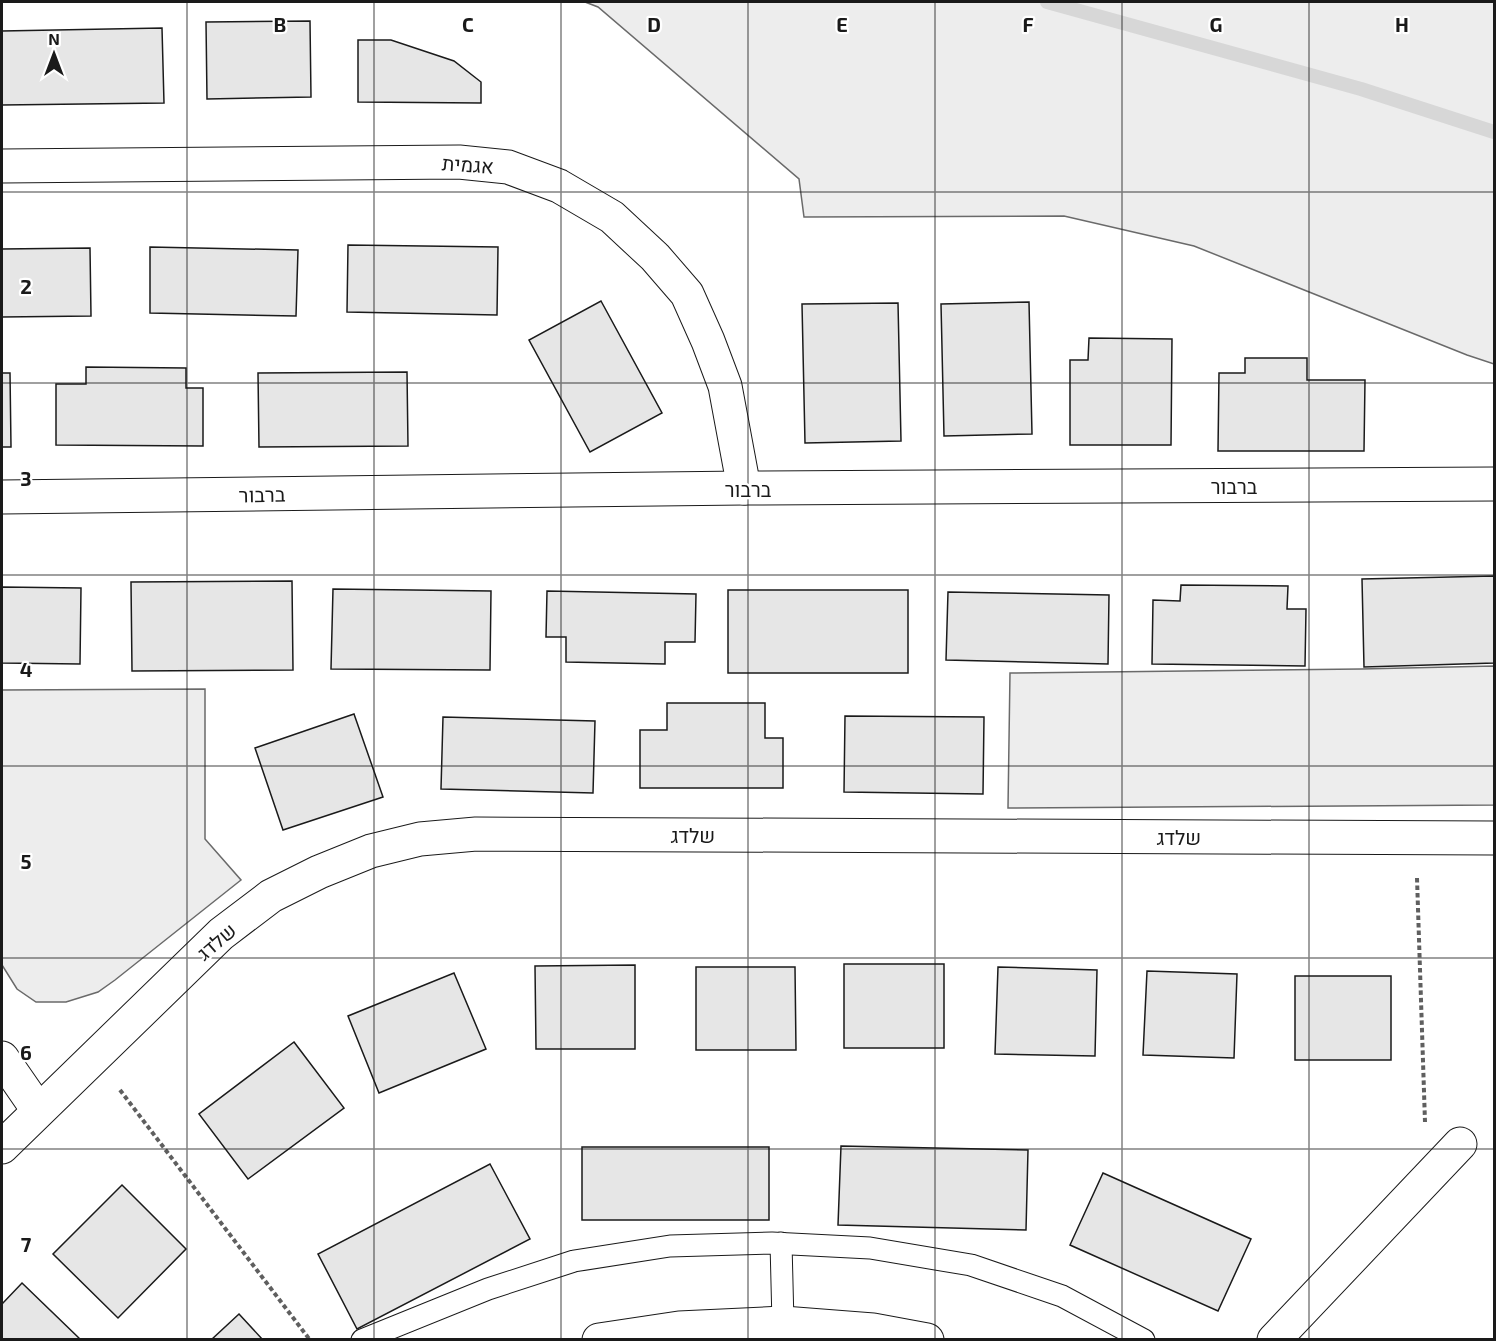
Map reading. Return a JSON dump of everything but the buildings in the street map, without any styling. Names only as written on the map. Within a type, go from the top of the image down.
[{"type":"street","name":"אגמית","points":[[2,166],[459,162],[508,167],[559,186],[612,217],[655,256],[687,294],[725,386],[744,488]]},
{"type":"street","name":"ברבור","points":[[2,497],[744,488],[1494,484]]},
{"type":"street","name":"שלדג","points":[[2,1147],[221,934],[271,896],[319,872],[371,851],[420,839],[476,834],[1494,838]]},
{"type":"street","points":[[2,1058],[38,1110]]},
{"type":"street","points":[[1274,1340],[1456,1148]]},
{"type":"street","points":[[598,1340],[679,1328],[783,1323],[873,1330],[927,1340]]},
{"type":"lane","points":[[781,1243],[783,1323]]},
{"type":"lane","points":[[362,1340],[488,1289],[574,1261],[670,1246],[781,1243],[870,1248],[971,1265],[1062,1296],[1144,1340]]},
{"type":"path","points":[[1415,838],[1424,1121],[1456,1148]]},
{"type":"path","points":[[94,1056],[310,1340]]},
{"type":"shaded area","points":[[585,2],[1494,2],[1494,364],[1194,246],[1064,216],[804,217],[799,179],[598,7]]},
{"type":"shaded area","points":[[1494,666],[1494,805],[1008,808],[1010,673]]},
{"type":"shaded area","points":[[205,689],[205,839],[241,880],[98,992],[66,1002],[36,1002],[17,989],[2,965],[2,690]]},
{"type":"waterway","points":[[1047,2],[1361,89],[1494,132]]}]
